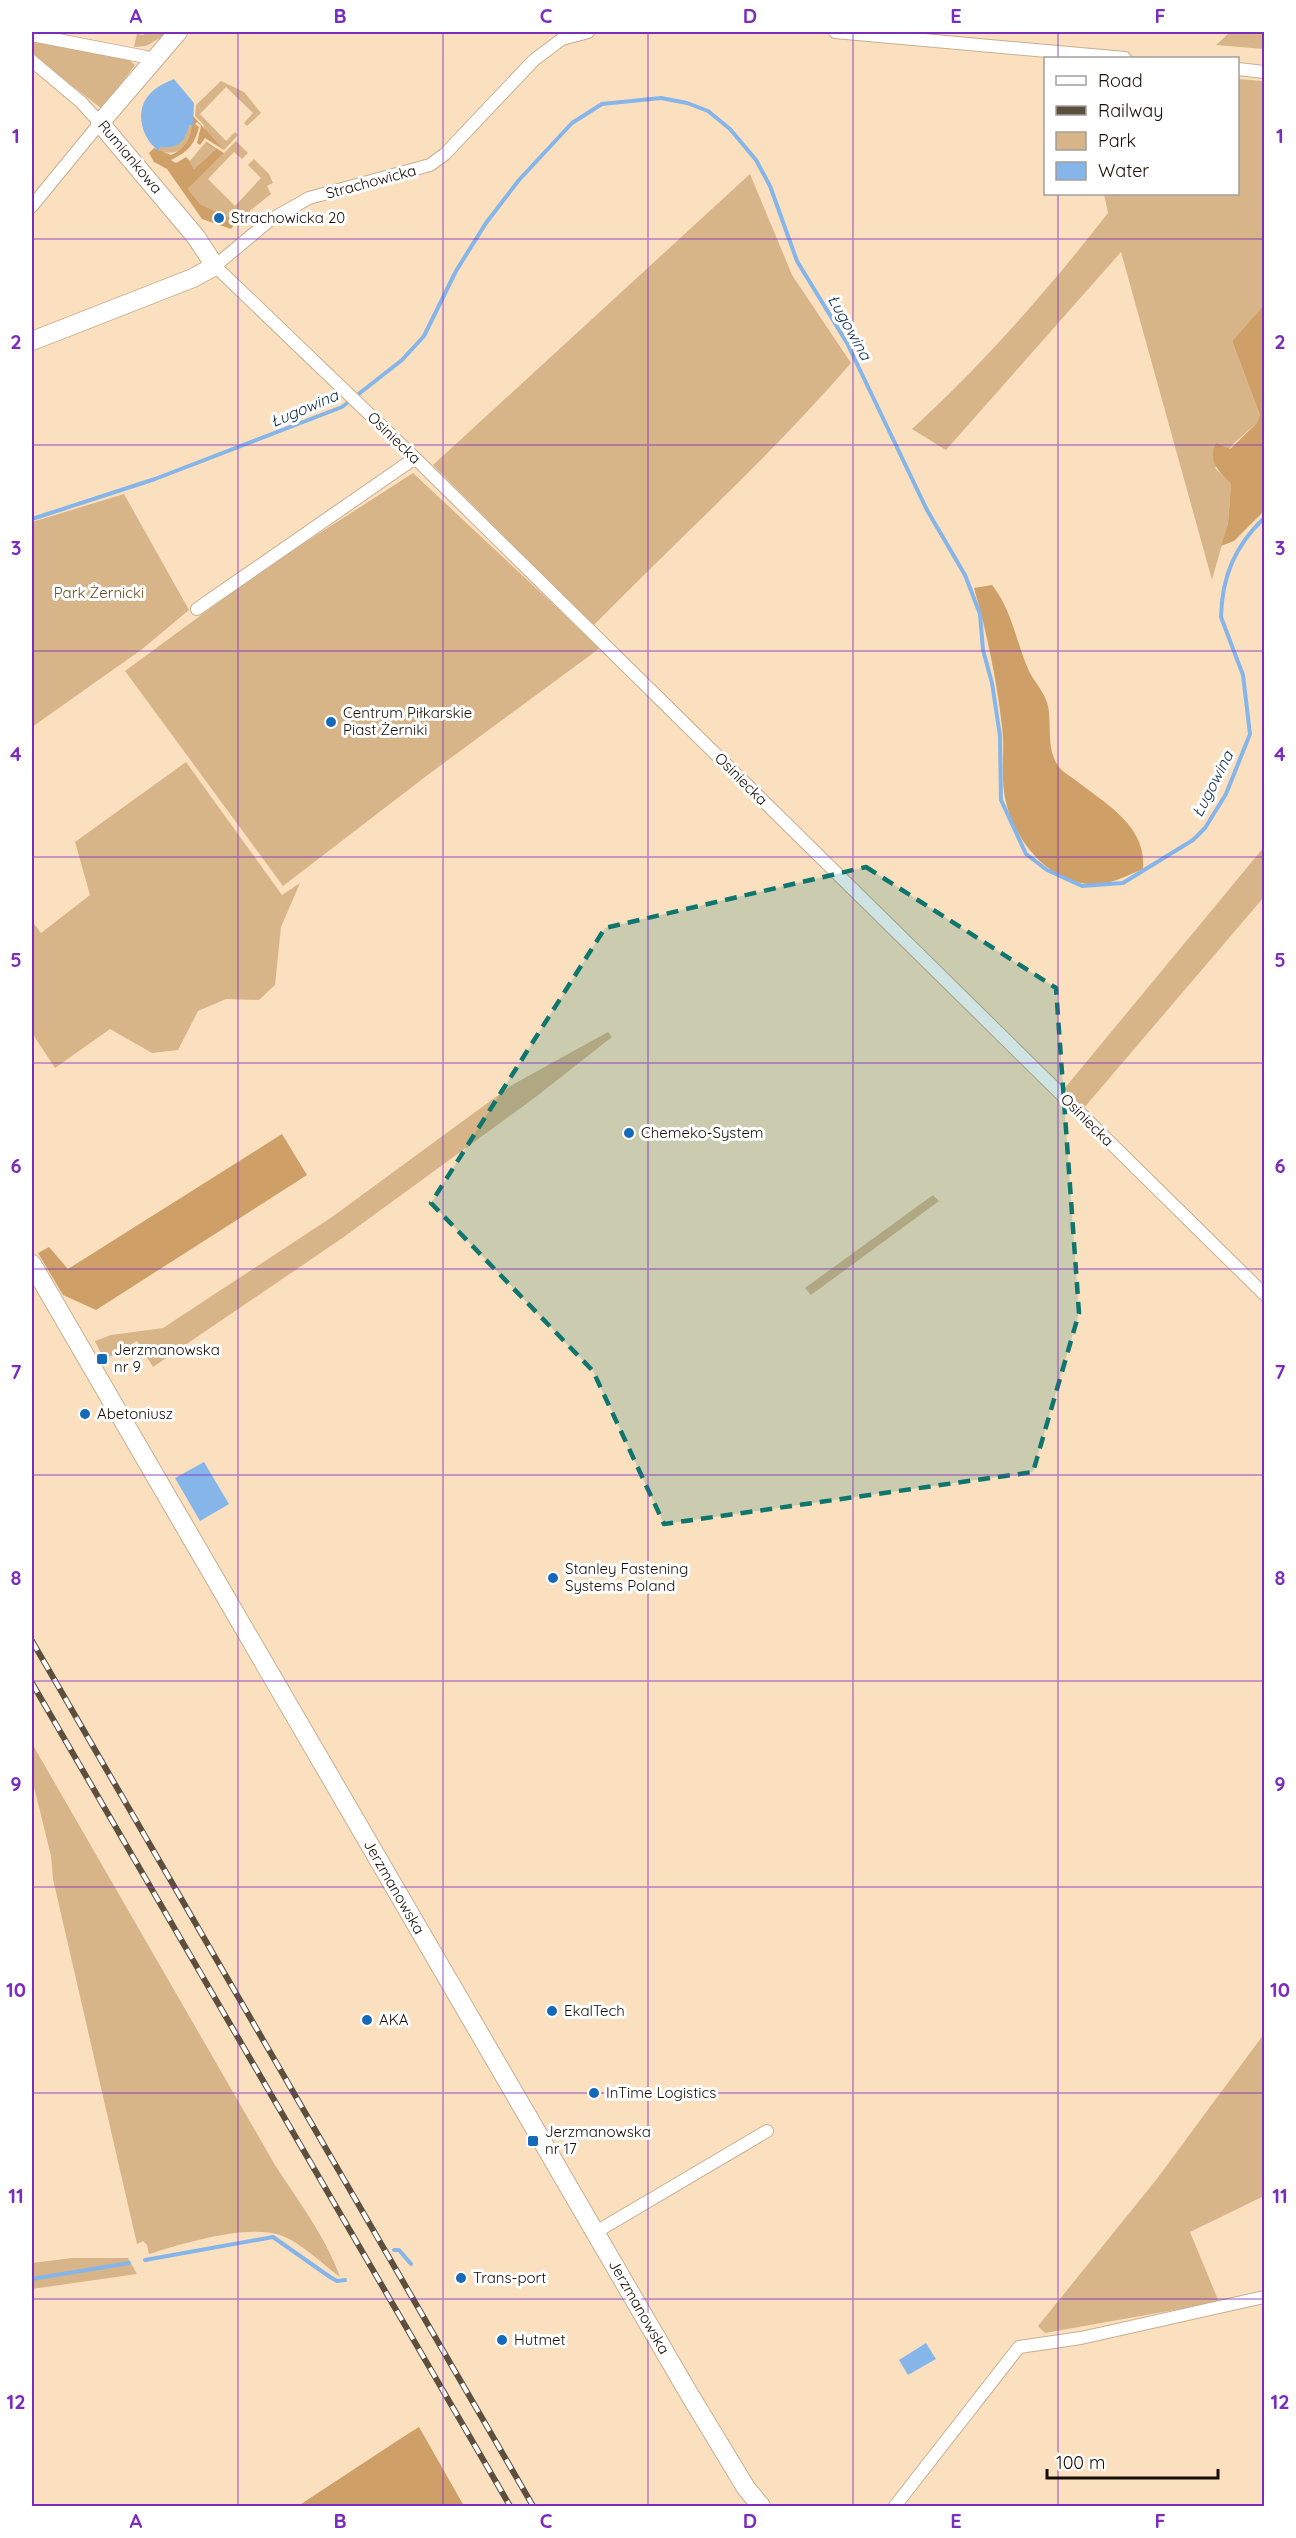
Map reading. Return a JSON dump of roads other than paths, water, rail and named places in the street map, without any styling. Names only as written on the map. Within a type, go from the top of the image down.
[{"type":"street","points":[[32,206],[151,61],[178,32]]},
{"type":"street","name":"Strachowicka","points":[[32,341],[193,278],[215,266],[270,220],[309,198],[399,176],[430,165],[446,154],[534,60],[562,39],[588,32]]},
{"type":"street","points":[[835,32],[1114,57]]},
{"type":"street","points":[[32,35],[146,57],[151,61]]},
{"type":"street","name":"Rumiankowa","points":[[32,61],[81,102],[100,123],[196,237],[215,266]]},
{"type":"street","points":[[1239,69],[1264,72]]},
{"type":"street","name":"Osiniecka","points":[[215,266],[415,458],[1264,1294]]},
{"type":"street","points":[[197,609],[415,458]]},
{"type":"street","name":"Jerzmanowska","points":[[32,1264],[736,2471],[761,2506]]},
{"type":"street","points":[[596,2232],[767,2131]]},
{"type":"street","points":[[895,2506],[1019,2347],[1039,2346],[1082,2338],[1264,2297]]},
{"type":"water","points":[[174,79],[194,103],[193,126],[189,125],[180,143],[172,147],[160,147],[159,151],[144,133],[142,109],[151,92]]},
{"type":"water","points":[[204,1462],[229,1504],[200,1521],[175,1478]]},
{"type":"water","points":[[926,2343],[936,2359],[908,2375],[899,2360]]},
{"type":"waterway","name":"Ługowina","points":[[32,519],[155,479],[342,407],[402,360],[424,336],[456,271],[486,223],[519,180],[572,123],[602,104],[661,98],[687,103],[708,111],[730,129],[756,160],[770,186],[797,261],[847,343],[927,510],[965,575],[980,614],[983,650],[992,683],[1000,736],[1001,800],[1026,854],[1047,870],[1082,886],[1123,883],[1193,840],[1205,828],[1226,794],[1250,734],[1243,675],[1221,617],[1222,602],[1227,575],[1232,563],[1245,540],[1264,518]]},
{"type":"waterway","points":[[145,2260],[273,2237],[330,2277],[337,2281],[345,2280]]},
{"type":"waterway","points":[[394,2250],[399,2250],[411,2264]]},
{"type":"waterway","points":[[32,2279],[129,2263]]},
{"type":"railway","points":[[32,1641],[533,2506]]},
{"type":"railway","points":[[32,1683],[510,2506]]},
{"type":"place","name":"Strachowicka 20","points":[[219,218]]},
{"type":"place","name":"Centrum Piłkarskie Piast Żerniki","points":[[331,722]]},
{"type":"place","name":"Chemeko-System","points":[[629,1133]]},
{"type":"place","name":"Jerzmanowska nr 9","points":[[102,1359]]},
{"type":"place","name":"Abetoniusz","points":[[85,1414]]},
{"type":"place","name":"Stanley Fastening Systems Poland","points":[[553,1578]]},
{"type":"place","name":"EkalTech","points":[[552,2011]]},
{"type":"place","name":"AKA","points":[[367,2020]]},
{"type":"place","name":"InTime Logistics","points":[[594,2093]]},
{"type":"place","name":"Jerzmanowska nr 17","points":[[533,2141]]},
{"type":"place","name":"Trans-port","points":[[461,2278]]},
{"type":"place","name":"Hutmet","points":[[502,2340]]},
{"type":"park label","name":"Park Żernicki","points":[[99,593]]}]
